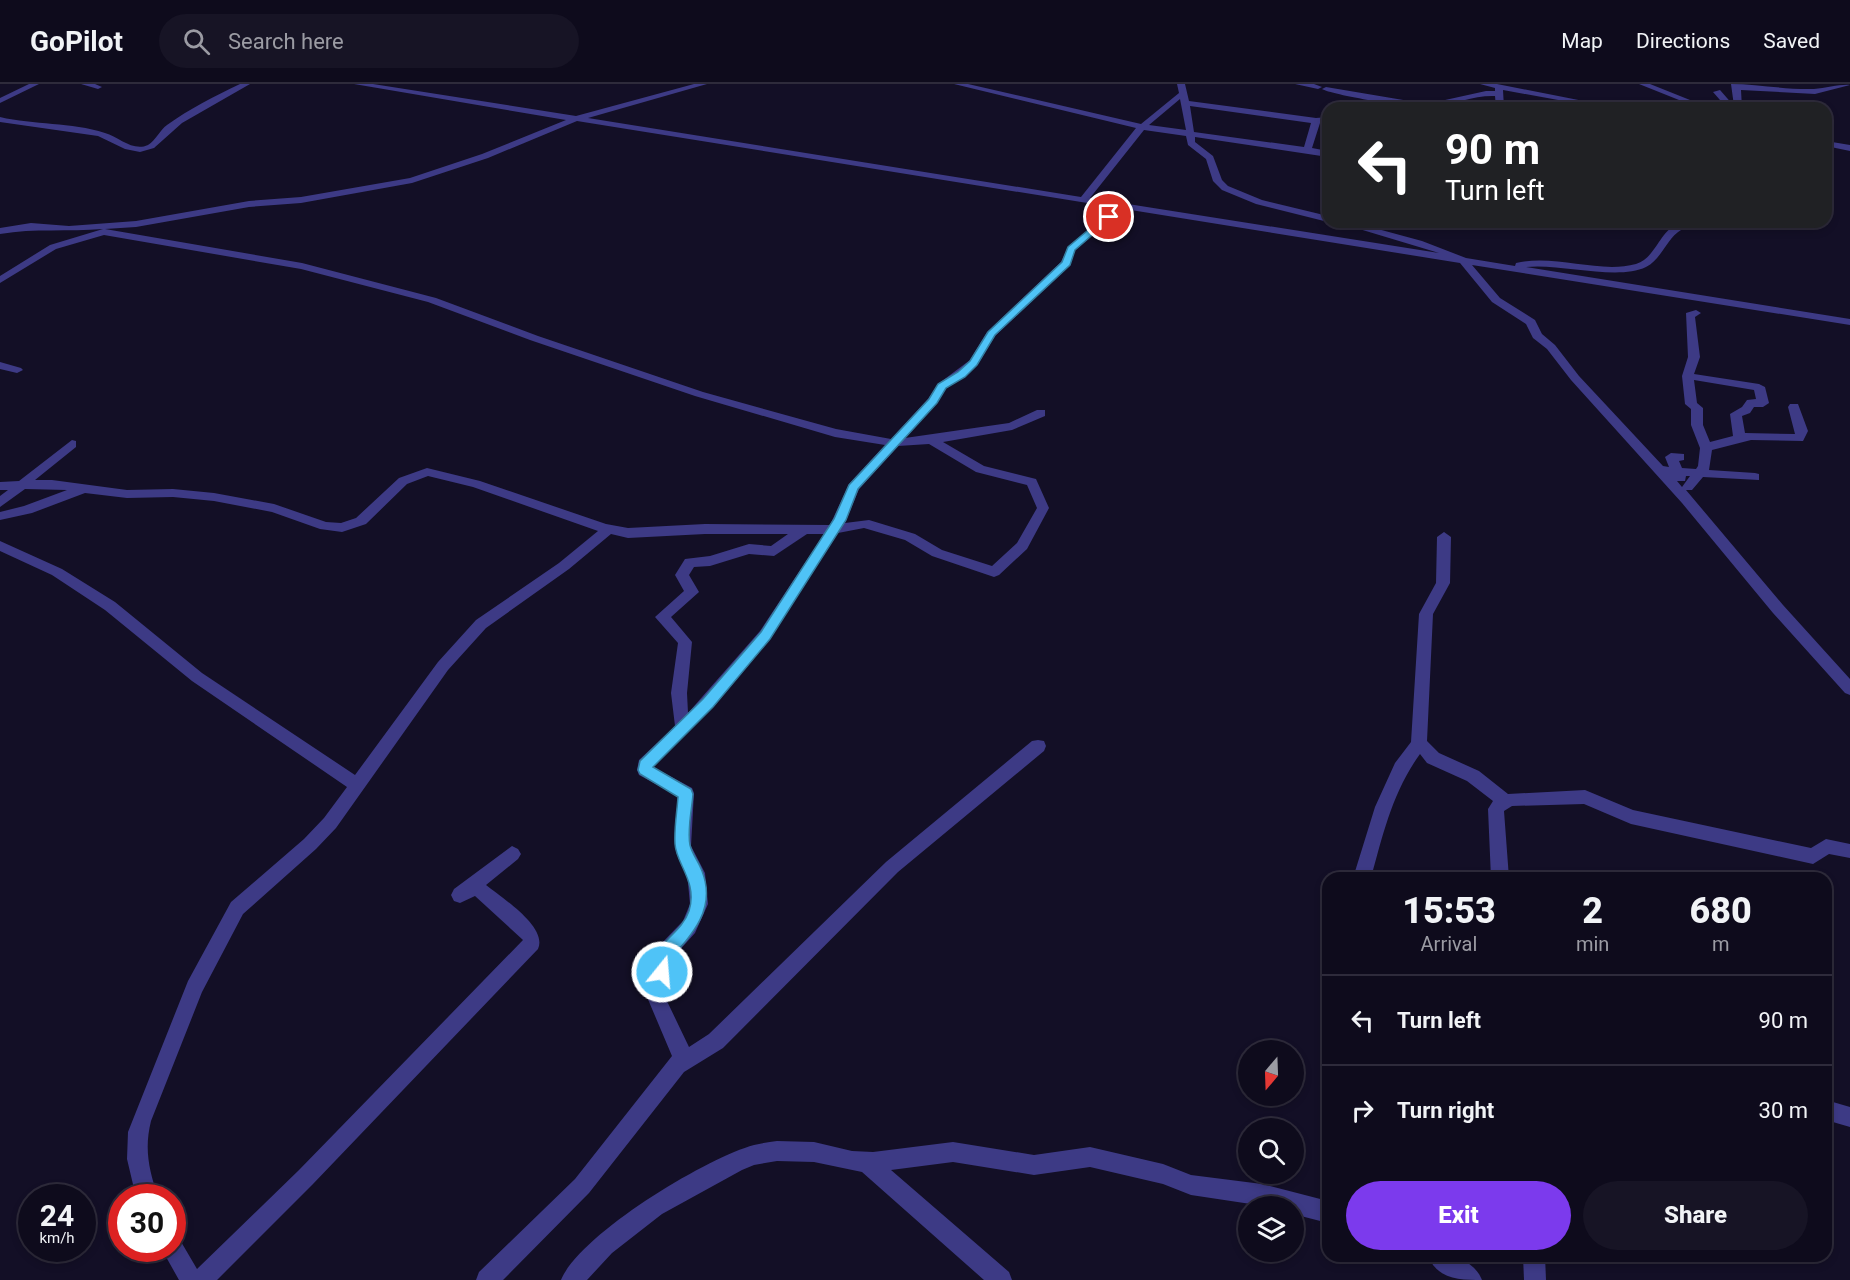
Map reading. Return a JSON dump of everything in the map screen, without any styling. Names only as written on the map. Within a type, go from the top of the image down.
[{"type":"street","points":[[0,101],[35,84]]},
{"type":"street","points":[[85,84],[98,87]]},
{"type":"street","points":[[0,119],[16,124],[93,132],[108,136],[132,150],[140,150],[151,146],[175,123],[246,84]]},
{"type":"street","points":[[358,84],[1850,322]]},
{"type":"street","points":[[0,231],[31,226],[69,229],[136,224],[249,204],[301,200],[412,180],[485,156],[575,119],[681,92],[703,84]]},
{"type":"street","points":[[958,84],[1140,127],[1322,153]]},
{"type":"street","points":[[1181,84],[1191,143],[1209,158],[1218,181],[1225,188],[1259,202],[1322,218]]},
{"type":"street","points":[[1299,84],[1400,102]]},
{"type":"street","points":[[1484,84],[1499,90],[1561,95],[1590,102]]},
{"type":"street","points":[[1643,84],[1690,102]]},
{"type":"street","points":[[1737,102],[1735,87],[1802,91],[1828,89],[1846,84]]},
{"type":"street","points":[[1449,102],[1499,90]]},
{"type":"street","points":[[1499,90],[1500,102]]},
{"type":"street","points":[[1716,92],[1725,102]]},
{"type":"street","points":[[1085,198],[1140,127],[1183,99],[1316,121],[1322,120]]},
{"type":"street","points":[[1307,150],[1316,121]]},
{"type":"street","points":[[1832,145],[1850,148]]},
{"type":"street","points":[[680,1064],[682,1055],[661,1014],[656,992],[661,977],[659,963],[662,956],[689,927],[696,914],[699,904],[697,880],[682,846],[686,794],[652,775],[645,770],[645,765],[708,703],[765,635],[833,530],[844,511],[853,487],[933,401],[942,386],[962,374],[974,363],[991,334],[1066,263],[1071,249],[1109,217]]},
{"type":"street","points":[[1363,228],[1419,243],[1464,261],[1498,302],[1531,322],[1537,336],[1551,347],[1645,457],[1688,494]]},
{"type":"street","points":[[1505,268],[1537,263],[1607,268],[1637,267],[1647,263],[1671,228]]},
{"type":"street","points":[[0,280],[53,247],[104,232],[302,266],[432,300],[534,338],[699,394],[835,433],[893,443],[931,440],[1012,426],[1041,412]]},
{"type":"street","points":[[1628,288],[1637,267]]},
{"type":"street","points":[[1688,494],[1698,471],[1704,467],[1706,447],[1697,425],[1696,408],[1691,404],[1688,376],[1694,357],[1690,315],[1696,312]]},
{"type":"street","points":[[0,365],[17,370]]},
{"type":"street","points":[[1688,376],[1759,387],[1763,403],[1751,403],[1746,410],[1736,414],[1739,436]]},
{"type":"street","points":[[1706,447],[1731,442],[1739,436],[1775,434],[1799,438],[1802,431],[1794,407]]},
{"type":"street","points":[[0,486],[23,484],[84,488],[127,494],[173,493],[214,497],[274,508],[325,526],[342,528],[361,521],[403,482],[427,472],[485,487],[628,534],[705,529],[833,530],[864,523],[910,537],[937,553],[994,572],[1022,546],[1043,508],[1032,482],[980,469],[931,440]]},
{"type":"street","points":[[0,503],[72,444]]},
{"type":"street","points":[[1645,457],[1677,461],[1698,471],[1755,477]]},
{"type":"street","points":[[1658,470],[1677,461]]},
{"type":"street","points":[[1677,461],[1679,476],[1688,494],[1778,609],[1850,689]]},
{"type":"street","points":[[0,516],[27,510],[84,488]]},
{"type":"street","points":[[143,1184],[135,1161],[135,1140],[195,987],[237,908],[310,844],[358,786],[443,666],[474,631],[503,606],[564,567],[609,529]]},
{"type":"street","points":[[681,723],[679,693],[685,642],[662,617],[692,592],[682,575],[690,562],[710,561],[749,549],[774,551],[805,529]]},
{"type":"street","points":[[1364,872],[1383,807],[1401,768],[1419,743],[1426,614],[1443,582],[1444,537]]},
{"type":"street","points":[[0,546],[57,572],[110,606],[197,677],[358,786]]},
{"type":"street","points":[[1419,743],[1433,758],[1473,776],[1505,801]]},
{"type":"street","points":[[487,1280],[582,1186],[680,1064],[716,1041],[892,867],[1038,747]]},
{"type":"street","points":[[1500,872],[1496,814],[1498,805],[1505,801],[1585,797],[1631,817],[1813,855],[1826,846],[1850,851]]},
{"type":"street","points":[[201,1280],[306,1177],[532,943],[531,935],[479,889],[470,888],[460,895],[512,854]]},
{"type":"street","points":[[1832,1112],[1850,1118]]},
{"type":"street","points":[[572,1280],[604,1245],[654,1206],[754,1155],[794,1150],[865,1161],[952,1152],[1034,1165],[1090,1157],[1163,1174],[1197,1186],[1262,1194],[1322,1210]]},
{"type":"street","points":[[865,1161],[1001,1280]]},
{"type":"street","points":[[180,1262],[191,1280]]},
{"type":"street","points":[[1447,1262],[1470,1280]]},
{"type":"street","points":[[1534,1262],[1535,1280]]},
{"type":"route","points":[[662,972],[659,963],[662,956],[689,927],[696,914],[699,901],[696,873],[686,858],[682,846],[686,794],[652,775],[645,770],[645,765],[708,703],[765,635],[824,541],[840,520],[853,487],[933,401],[942,386],[962,374],[974,363],[991,334],[1066,263],[1071,249],[1109,217]]}]
